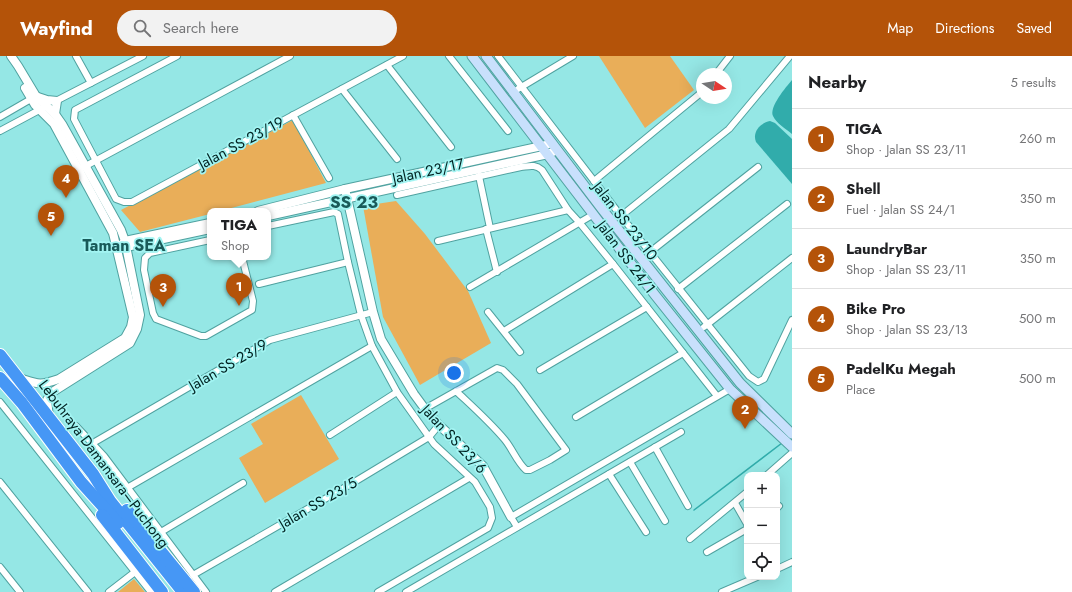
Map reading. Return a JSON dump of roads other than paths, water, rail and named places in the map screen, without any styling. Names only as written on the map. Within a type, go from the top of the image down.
[{"type":"highway","name":"Lebuhraya Damansara–Puchong","points":[[0,355],[93,474],[172,592]]},
{"type":"highway","name":"Lebuhraya Damansara–Puchong","points":[[0,378],[22,403],[81,482],[183,592]]},
{"type":"highway","points":[[93,474],[115,496],[194,592]]},
{"type":"highway","points":[[81,482],[108,524],[162,592]]},
{"type":"main road","name":"Jalan SS 24/1","points":[[472,56],[655,295],[730,389],[776,433],[792,452]]},
{"type":"main road","name":"Jalan SS 24/1","points":[[486,56],[517,90],[555,146],[602,209],[740,383],[792,434]]},
{"type":"street","points":[[76,56],[90,83]]},
{"type":"street","points":[[0,131],[143,56]]},
{"type":"street","points":[[96,161],[74,119],[73,114],[75,110],[177,56]]},
{"type":"street","points":[[82,168],[290,56]]},
{"type":"street","name":"Jalan SS 23/19","points":[[96,161],[116,199],[124,202],[132,202],[403,56]]},
{"type":"street","points":[[449,56],[508,131]]},
{"type":"street","name":"Jalan SS 23/10","points":[[498,56],[517,90],[594,181],[748,376],[758,382],[764,379],[792,320]]},
{"type":"street","points":[[517,90],[574,56]]},
{"type":"street","points":[[721,68],[730,56]]},
{"type":"street","points":[[621,216],[729,129],[790,56]]},
{"type":"street","points":[[12,57],[18,66],[33,98],[43,108],[54,124],[121,230],[140,241],[207,224]]},
{"type":"street","points":[[387,65],[451,147]]},
{"type":"street","points":[[342,89],[397,160]]},
{"type":"street","points":[[594,181],[696,97]]},
{"type":"street","points":[[0,117],[33,98],[57,101]]},
{"type":"street","points":[[49,417],[47,400],[52,393],[130,343],[137,329],[140,315],[129,259],[99,206],[55,114],[57,101]]},
{"type":"street","points":[[43,108],[55,114]]},
{"type":"street","points":[[293,115],[329,178]]},
{"type":"street","name":"Jalan 23/17","points":[[271,208],[545,150],[555,146]]},
{"type":"street","points":[[397,195],[534,165],[542,170],[568,210],[614,264],[717,396]]},
{"type":"street","points":[[650,252],[704,208],[758,168]]},
{"type":"street","points":[[479,176],[497,272]]},
{"type":"street","name":"Jalan 23/17","points":[[271,215],[346,193]]},
{"type":"street","name":"Jalan SS 23/6","points":[[346,193],[373,312],[381,339],[414,394],[425,409],[439,425],[483,466],[511,517]]},
{"type":"street","points":[[678,289],[787,204]]},
{"type":"street","points":[[438,241],[568,210]]},
{"type":"street","points":[[271,225],[334,212],[338,214],[361,315],[372,346],[397,392],[434,444],[475,482],[490,507],[492,518],[488,528],[378,592]]},
{"type":"street","points":[[470,287],[594,214]]},
{"type":"street","points":[[19,378],[38,384],[59,379],[125,338],[131,327],[133,317],[121,245],[121,230]]},
{"type":"street","points":[[121,245],[207,230]]},
{"type":"street","points":[[129,259],[140,241]]},
{"type":"street","points":[[207,241],[150,253],[145,258],[144,270],[153,313],[156,319],[201,336],[206,336],[252,310],[253,302],[243,260]]},
{"type":"street","points":[[699,331],[792,258]]},
{"type":"street","points":[[259,284],[348,262]]},
{"type":"street","points":[[504,331],[614,264]]},
{"type":"street","points":[[540,370],[590,342],[647,307]]},
{"type":"street","name":"Jalan SS 23/9","points":[[93,443],[270,340],[373,312]]},
{"type":"street","points":[[488,312],[520,352]]},
{"type":"street","points":[[127,488],[372,346]]},
{"type":"street","points":[[576,417],[683,353]]},
{"type":"street","points":[[425,409],[456,391],[497,368],[503,370],[517,384],[566,450],[550,460],[530,470],[526,470],[521,465],[509,444],[499,432],[456,391]]},
{"type":"street","points":[[517,527],[511,517],[730,389]]},
{"type":"street","points":[[330,435],[397,392]]},
{"type":"street","points":[[0,402],[151,592]]},
{"type":"street","name":"Jalan SS 23/5","points":[[193,575],[429,437],[439,425]]},
{"type":"street","points":[[76,426],[93,443],[206,592]]},
{"type":"street","points":[[406,592],[681,432]]},
{"type":"street","points":[[655,447],[688,506]]},
{"type":"street","points":[[770,472],[792,452]]},
{"type":"street","points":[[630,462],[665,521]]},
{"type":"street","points":[[609,474],[646,532]]},
{"type":"street","points":[[275,592],[469,478]]},
{"type":"street","points":[[0,482],[88,592]]},
{"type":"street","points":[[161,532],[243,483]]},
{"type":"street","points":[[690,539],[744,495]]},
{"type":"street","points":[[736,502],[744,517]]},
{"type":"street","points":[[707,552],[744,531]]},
{"type":"street","points":[[780,568],[792,562]]},
{"type":"street","points":[[0,566],[20,592]]},
{"type":"street","points":[[109,592],[135,572]]},
{"type":"street","points":[[722,592],[750,580]]},
{"type":"water","points":[[792,80],[792,134],[776,121],[772,112],[779,97]]},
{"type":"water","points":[[770,121],[775,123],[792,139],[792,184],[756,142],[755,135],[758,128]]},
{"type":"waterway","points":[[694,510],[782,443]]},
{"type":"place","name":"Bike Pro","points":[[66,198]]},
{"type":"place","name":"PadelKu Megah","points":[[51,236]]},
{"type":"place","name":"TIGA","points":[[239,306]]},
{"type":"place","name":"LaundryBar","points":[[163,307]]},
{"type":"place","name":"Shell","points":[[745,429]]},
{"type":"district","name":"SS 23","points":[[354,202]]},
{"type":"district","name":"Taman SEA","points":[[124,245]]}]
